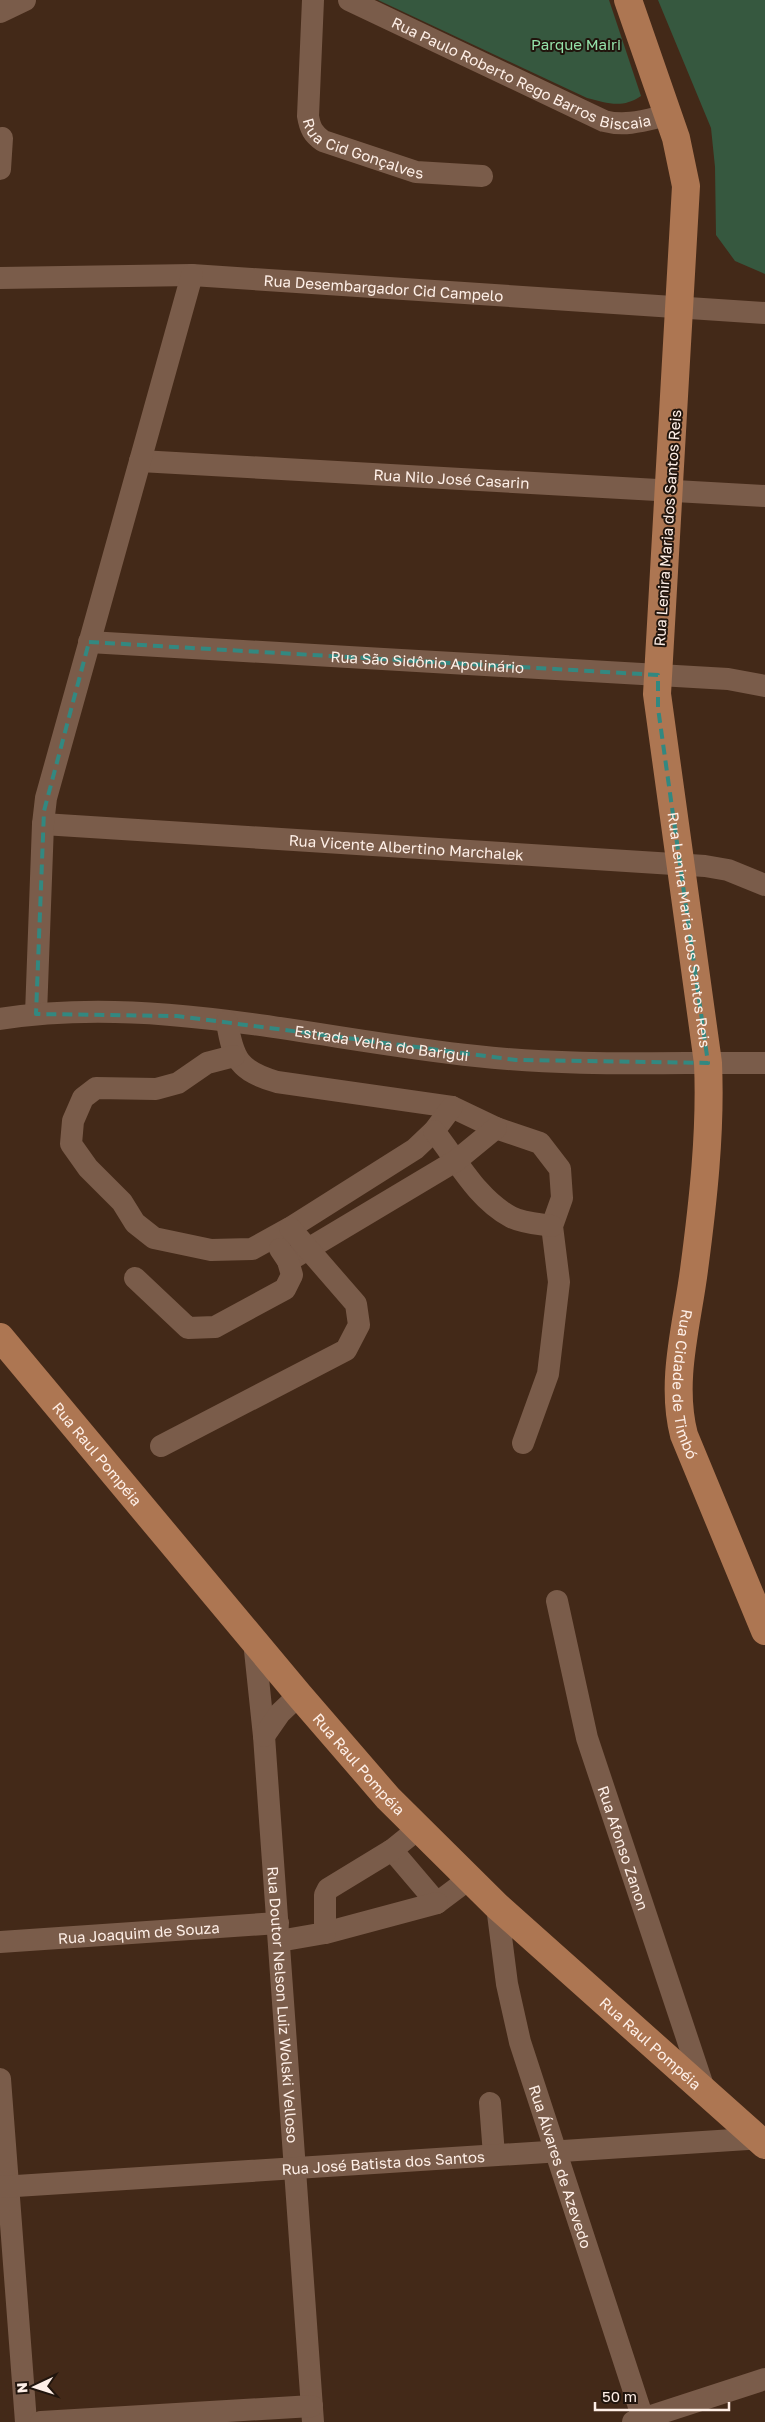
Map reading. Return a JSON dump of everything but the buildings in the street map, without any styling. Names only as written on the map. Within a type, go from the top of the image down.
[{"type":"main road","name":"Rua Lenira Maria dos Santos Reis","points":[[628,0],[668,115],[682,161],[686,186],[681,306],[658,675],[658,708],[708,1063]]},
{"type":"main road","name":"Rua Cidade de Timbó","points":[[708,1063],[709,1109],[706,1156],[694,1269],[678,1385],[679,1417],[693,1459],[765,1631]]},
{"type":"main road","name":"Rua Raul Pompéia","points":[[0,1337],[299,1695],[418,1829],[497,1906],[763,2145]]},
{"type":"street","name":"Rua Cid Gonçalves","points":[[313,0],[308,116],[310,127],[315,136],[323,141],[416,172],[482,176]]},
{"type":"street","name":"Rua Paulo Roberto Rego Barros Biscaia","points":[[349,0],[604,121],[629,124],[668,115]]},
{"type":"street","points":[[0,168],[2,138]]},
{"type":"street","name":"Rua Desembargador Cid Campelo","points":[[0,278],[192,275],[765,313]]},
{"type":"street","points":[[36,1014],[43,824],[46,798],[192,275]]},
{"type":"street","name":"Rua Nilo José Casarin","points":[[140,461],[765,496]]},
{"type":"street","name":"Rua São Sidônio Apolinário","points":[[90,642],[728,679],[765,686]]},
{"type":"street","name":"Rua Vicente Albertino Marchalek","points":[[43,824],[680,864],[728,870],[765,885]]},
{"type":"street","name":"Estrada Velha do Barigui","points":[[0,1019],[36,1014],[130,1013],[227,1022],[516,1060],[594,1063],[765,1063]]},
{"type":"street","points":[[227,1022],[234,1056],[257,1076],[276,1082],[452,1107],[496,1128],[540,1143],[560,1169],[562,1198],[552,1226],[559,1282],[548,1374],[523,1443]]},
{"type":"street","points":[[234,1056],[207,1063],[178,1083],[163,1087],[96,1088],[83,1098],[73,1121],[71,1144],[88,1168],[122,1202],[135,1223],[154,1238],[212,1250],[252,1249],[282,1233],[415,1149],[434,1132],[452,1107]]},
{"type":"street","points":[[288,1261],[457,1160],[496,1128]]},
{"type":"street","points":[[434,1132],[457,1160],[479,1193],[512,1218],[552,1226]]},
{"type":"street","points":[[161,1446],[346,1350],[359,1325],[356,1304],[308,1249],[282,1233]]},
{"type":"street","points":[[134,1278],[188,1328],[215,1327],[285,1288],[292,1275],[282,1233]]},
{"type":"street","name":"Rua Afonso Zanon","points":[[557,1601],[587,1738],[706,2092]]},
{"type":"street","name":"Rua Doutor Nelson Luiz Wolski Velloso","points":[[254,1641],[264,1736],[313,2414]]},
{"type":"street","points":[[264,1736],[280,1712],[299,1695]]},
{"type":"street","points":[[325,1933],[325,1895],[328,1889],[392,1850],[418,1829]]},
{"type":"street","points":[[392,1850],[438,1903],[468,1879]]},
{"type":"street","name":"Rua Joaquim de Souza","points":[[0,1942],[278,1932],[325,1933],[438,1903]]},
{"type":"street","name":"Rua Álvares de Azevedo","points":[[497,1906],[513,2016],[640,2421]]},
{"type":"street","points":[[0,2079],[4,2187],[26,2422]]},
{"type":"street","points":[[490,2103],[494,2155]]},
{"type":"street","name":"Rua José Batista dos Santos","points":[[4,2187],[555,2151],[763,2145]]},
{"type":"street","points":[[640,2421],[765,2379]]},
{"type":"street","points":[[42,2422],[313,2414]]},
{"type":"highlighted area","points":[[89,642],[658,675],[658,708],[708,1063],[516,1060],[177,1016],[36,1014],[44,811]]},
{"type":"green space","name":"Parque Mairi","points":[[378,0],[609,0],[641,96],[621,104],[587,98]]},
{"type":"green space","points":[[658,0],[765,0],[765,274],[735,261],[716,235],[715,167],[711,128]]}]
